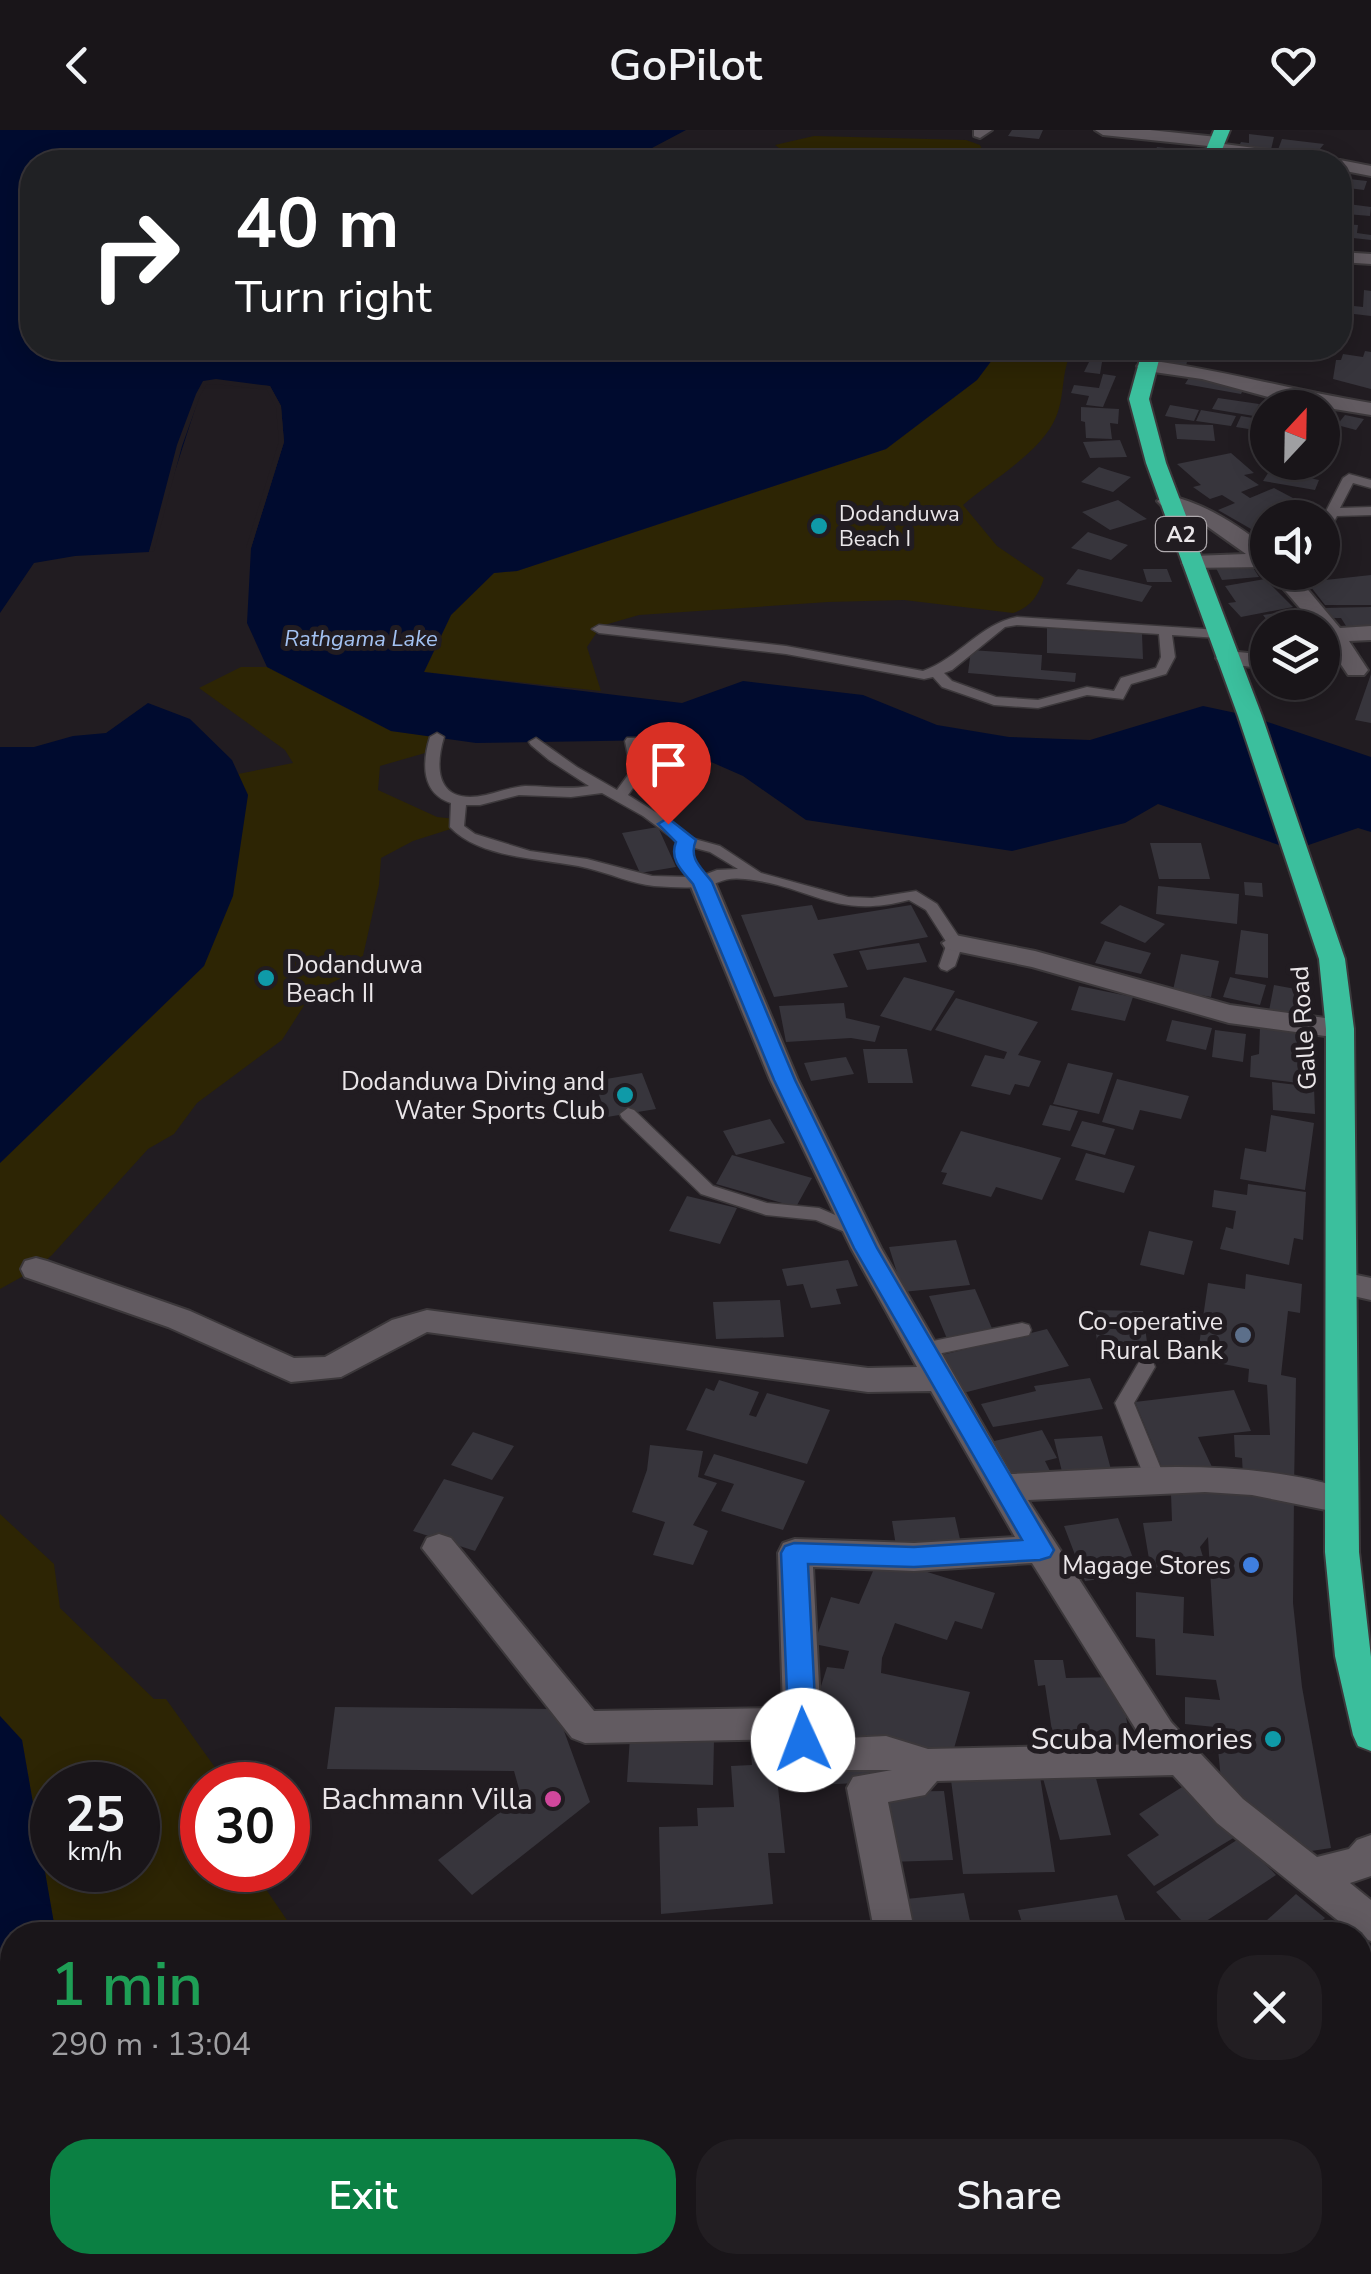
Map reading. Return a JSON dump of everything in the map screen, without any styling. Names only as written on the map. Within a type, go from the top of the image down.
[{"type":"highway","name":"Galle Road","points":[[1149,360],[1139,399],[1168,500],[1250,716],[1332,960],[1357,1286],[1342,1552],[1352,1656],[1371,1735]]},
{"type":"street","points":[[1103,130],[1242,150]]},
{"type":"street","points":[[1160,360],[1279,394],[1371,409]]},
{"type":"street","points":[[1168,500],[1226,526],[1250,546]]},
{"type":"street","points":[[1192,563],[1250,564]]},
{"type":"street","points":[[1296,590],[1315,610]]},
{"type":"street","points":[[1340,635],[1371,633]]},
{"type":"street","points":[[1340,644],[1363,672]]},
{"type":"street","points":[[1228,658],[1250,660]]},
{"type":"street","points":[[702,882],[784,1080],[858,1232],[1040,1550],[1158,1733],[1230,1810],[1370,1922]]},
{"type":"street","points":[[951,954],[1034,959],[1230,1014],[1340,1029]]},
{"type":"street","points":[[36,1269],[179,1319],[291,1370],[330,1369],[403,1328],[427,1322],[868,1380],[932,1365]]},
{"type":"street","points":[[1002,1488],[1156,1481],[1252,1482],[1342,1500]]},
{"type":"street","points":[[439,1548],[585,1727],[803,1724]]},
{"type":"street","points":[[1040,1550],[914,1557],[794,1553],[803,1740],[830,1741],[834,1754],[886,1752],[928,1764],[1182,1760]]},
{"type":"street","points":[[892,1922],[866,1788],[912,1784],[928,1764]]},
{"type":"street","points":[[1309,1876],[1361,1863],[1371,1852]]},
{"type":"lane","points":[[1339,500],[1349,478],[1371,484]]},
{"type":"lane","points":[[1340,512],[1371,510]]},
{"type":"lane","points":[[599,629],[786,650],[924,675],[937,674],[1001,624],[1060,622],[1219,634]]},
{"type":"lane","points":[[937,674],[947,684],[994,701],[1038,704],[1087,691],[1118,696],[1126,681],[1161,671],[1168,657],[1164,630]]},
{"type":"lane","points":[[437,737],[428,762],[430,776],[434,785],[462,800],[493,798],[517,791],[567,794],[605,788]]},
{"type":"lane","points":[[621,795],[638,771],[632,741]]},
{"type":"lane","points":[[536,742],[555,761],[654,813],[686,840],[716,848],[761,878]]},
{"type":"lane","points":[[462,800],[458,805],[457,827],[470,837],[556,861],[609,868],[651,881],[702,882],[711,875],[734,872],[848,902],[874,902],[910,894],[932,907],[951,954]]},
{"type":"lane","points":[[686,840],[682,849],[686,863],[702,882]]},
{"type":"lane","points":[[628,1114],[706,1190],[766,1209],[819,1214],[858,1232]]},
{"type":"lane","points":[[932,1365],[1022,1330]]},
{"type":"lane","points":[[1146,1367],[1124,1403],[1156,1481]]},
{"type":"sand","points":[[814,136],[966,140],[980,145],[982,150],[782,150],[775,145]]},
{"type":"sand","name":"Dodanduwa Beach I","points":[[992,360],[1069,360],[1059,408],[1049,430],[1027,454],[963,505],[997,546],[1044,578],[1024,608],[1013,613],[904,600],[639,615],[601,626],[587,647],[601,691],[424,672],[451,615],[494,573],[517,571],[886,449],[977,380]]},
{"type":"sand","name":"Dodanduwa Beach II","points":[[241,667],[267,667],[391,731],[437,737],[432,751],[380,766],[378,790],[437,817],[456,819],[457,827],[413,841],[381,858],[379,885],[360,969],[323,987],[305,1004],[282,1040],[197,1103],[174,1134],[148,1149],[52,1255],[0,1289],[0,1163],[204,966],[248,795],[238,774],[293,763],[285,750],[199,688]]},
{"type":"sand","points":[[0,1514],[54,1564],[60,1608],[154,1699],[166,1699],[211,1762],[180,1762],[180,1892],[268,1892],[288,1922],[54,1922],[49,1892],[160,1892],[160,1762],[30,1762],[30,1786],[22,1740],[0,1716]]},
{"type":"water","name":"Rathgama Lake","points":[[0,130],[686,130],[652,150],[20,150],[20,360],[992,360],[977,380],[886,449],[517,571],[494,573],[451,615],[424,672],[682,703],[743,681],[863,695],[937,725],[1009,737],[1090,740],[1203,706],[1250,716],[1371,757],[1371,832],[1358,828],[1294,850],[1158,804],[1125,823],[1012,851],[806,820],[743,776],[661,740],[476,743],[391,731],[267,667],[247,623],[251,548],[284,442],[281,406],[270,386],[204,381],[149,552],[75,556],[34,563],[0,613]]},
{"type":"water","points":[[148,703],[190,719],[232,760],[248,795],[233,896],[204,966],[0,1163],[0,747],[34,747],[73,736],[106,733]]},
{"type":"water","points":[[0,1716],[22,1740],[30,1786],[30,1892],[49,1892],[54,1922],[0,1922]]},
{"type":"pier","points":[[203,381],[270,386],[281,406],[284,442],[251,548],[246,548],[279,441],[276,408],[267,390],[216,384],[206,385],[200,396],[182,446],[154,551],[149,552],[177,445],[196,394]]},
{"type":"building","points":[[1012,130],[1043,130],[1039,139],[1008,136]]},
{"type":"building","points":[[1249,134],[1274,137],[1271,150],[1237,150],[1241,142],[1249,143]]},
{"type":"building","points":[[1282,139],[1324,144],[1319,150],[1278,150]]},
{"type":"building","points":[[1352,179],[1367,181],[1364,190],[1352,188]]},
{"type":"building","points":[[1352,205],[1371,207],[1370,216],[1352,214]]},
{"type":"building","points":[[1352,225],[1358,225],[1357,233],[1371,235],[1371,240],[1352,238]]},
{"type":"building","points":[[1364,290],[1371,291],[1371,316],[1354,314],[1354,306],[1363,307]]},
{"type":"building","points":[[1365,351],[1371,352],[1371,389],[1333,379],[1336,360],[1363,357]]},
{"type":"building","points":[[1090,360],[1102,360],[1100,374],[1084,372]]},
{"type":"building","points":[[1172,360],[1187,360],[1186,366],[1171,365]]},
{"type":"building","points":[[1103,374],[1116,376],[1103,407],[1086,405],[1089,396],[1071,393],[1074,385],[1099,388]]},
{"type":"building","points":[[1190,376],[1246,385],[1241,394],[1185,384]]},
{"type":"building","points":[[1218,398],[1250,403],[1250,415],[1212,409]]},
{"type":"building","points":[[1170,405],[1199,410],[1194,421],[1165,416]]},
{"type":"building","points":[[1081,407],[1119,409],[1118,424],[1110,423],[1112,439],[1086,438]]},
{"type":"building","points":[[1201,410],[1236,416],[1231,426],[1196,421]]},
{"type":"building","points":[[1345,415],[1364,419],[1356,430],[1340,426]]},
{"type":"building","points":[[1241,416],[1250,418],[1250,429],[1236,427]]},
{"type":"building","points":[[1175,424],[1213,425],[1215,441],[1177,439]]},
{"type":"building","points":[[1120,440],[1127,457],[1090,458],[1083,442]]},
{"type":"building","points":[[1231,453],[1250,470],[1250,474],[1244,475],[1259,485],[1241,492],[1250,498],[1274,488],[1297,500],[1250,500],[1250,528],[1218,510],[1235,503],[1222,495],[1210,499],[1193,487],[1201,485],[1177,464]]},
{"type":"building","points":[[1099,467],[1131,477],[1113,492],[1081,482]]},
{"type":"building","points":[[1264,480],[1319,480],[1315,490]]},
{"type":"building","points":[[1118,500],[1147,519],[1110,530],[1082,512]]},
{"type":"building","points":[[1088,532],[1128,545],[1111,560],[1071,548]]},
{"type":"building","points":[[1250,566],[1250,578],[1222,580],[1216,568]]},
{"type":"building","points":[[1078,569],[1152,586],[1142,602],[1066,584]]},
{"type":"building","points":[[1143,569],[1167,569],[1172,582],[1147,582]]},
{"type":"building","points":[[1371,575],[1371,605],[1325,605],[1313,590],[1340,590],[1340,578]]},
{"type":"building","points":[[1250,582],[1250,590],[1276,590],[1293,607],[1250,610],[1250,615],[1241,617],[1228,603],[1236,602],[1225,586]]},
{"type":"building","points":[[1371,607],[1371,628],[1348,629],[1340,618],[1340,610],[1323,608]]},
{"type":"building","points":[[1047,628],[1142,634],[1143,659],[1047,653]]},
{"type":"building","points":[[971,650],[1042,655],[1041,670],[1076,673],[1075,682],[968,673]]},
{"type":"building","points":[[1371,674],[1371,723],[1355,720]]},
{"type":"building","points":[[658,827],[676,867],[640,873],[622,833]]},
{"type":"building","points":[[1150,843],[1201,843],[1210,879],[1159,879]]},
{"type":"building","points":[[1244,882],[1262,883],[1263,897],[1245,895]]},
{"type":"building","points":[[1158,886],[1239,894],[1237,924],[1156,914]]},
{"type":"building","points":[[812,905],[818,920],[911,905],[928,937],[833,954],[848,987],[774,997],[741,915]]},
{"type":"building","points":[[1120,905],[1165,924],[1145,943],[1100,923]]},
{"type":"building","points":[[1241,930],[1268,934],[1268,978],[1235,974]]},
{"type":"building","points":[[1105,941],[1151,953],[1141,974],[1095,963]]},
{"type":"building","points":[[919,943],[927,962],[867,970],[859,951]]},
{"type":"building","points":[[1181,954],[1219,961],[1211,997],[1173,990]]},
{"type":"building","points":[[904,977],[955,991],[931,1031],[880,1016]]},
{"type":"building","points":[[1230,977],[1266,985],[1260,1005],[1223,997]]},
{"type":"building","points":[[1274,985],[1301,990],[1295,1020],[1268,1016]]},
{"type":"building","points":[[1079,986],[1133,997],[1125,1021],[1071,1010]]},
{"type":"building","points":[[956,998],[1038,1022],[1018,1055],[1041,1061],[1029,1087],[1015,1084],[1010,1095],[971,1086],[985,1055],[1004,1059],[1007,1052],[935,1030]]},
{"type":"building","points":[[844,1003],[846,1018],[880,1026],[875,1042],[851,1038],[786,1042],[779,1006]]},
{"type":"building","points":[[1172,1020],[1212,1028],[1206,1050],[1166,1041]]},
{"type":"building","points":[[1260,1027],[1315,1034],[1315,1085],[1250,1077],[1251,1056],[1259,1054]]},
{"type":"building","points":[[1215,1030],[1246,1034],[1243,1062],[1212,1057]]},
{"type":"building","points":[[863,1049],[907,1049],[913,1083],[868,1083]]},
{"type":"building","points":[[846,1057],[854,1074],[811,1081],[804,1063]]},
{"type":"building","points":[[1068,1063],[1113,1073],[1099,1114],[1053,1104]]},
{"type":"building","name":"Dodanduwa Diving and Water Sports Club","points":[[642,1073],[656,1109],[607,1117],[594,1081]]},
{"type":"building","points":[[1117,1079],[1189,1096],[1181,1119],[1140,1110],[1133,1130],[1102,1122]]},
{"type":"building","points":[[1272,1082],[1314,1087],[1315,1114],[1273,1110]]},
{"type":"building","points":[[1050,1105],[1078,1111],[1070,1131],[1042,1125]]},
{"type":"building","points":[[1271,1115],[1314,1123],[1305,1190],[1240,1179],[1245,1148],[1266,1152]]},
{"type":"building","points":[[770,1119],[785,1143],[736,1155],[723,1131]]},
{"type":"building","points":[[1082,1121],[1115,1129],[1105,1155],[1071,1146]]},
{"type":"building","points":[[961,1131],[1061,1158],[1042,1200],[996,1187],[991,1197],[942,1184],[947,1173],[941,1172]]},
{"type":"building","points":[[1086,1153],[1135,1166],[1124,1193],[1075,1180]]},
{"type":"building","points":[[732,1155],[812,1178],[796,1207],[716,1184]]},
{"type":"building","points":[[1248,1184],[1306,1192],[1303,1240],[1294,1238],[1289,1265],[1220,1249],[1226,1227],[1233,1229],[1236,1211],[1212,1207],[1214,1190],[1247,1195]]},
{"type":"building","points":[[687,1196],[737,1208],[720,1244],[669,1231]]},
{"type":"building","points":[[1149,1231],[1193,1241],[1184,1275],[1140,1265]]},
{"type":"building","points":[[956,1240],[970,1285],[903,1292],[889,1247]]},
{"type":"building","points":[[848,1260],[858,1286],[836,1289],[841,1304],[811,1308],[803,1284],[787,1286],[782,1269]]},
{"type":"building","points":[[1246,1274],[1302,1284],[1300,1313],[1288,1311],[1281,1375],[1296,1378],[1294,1486],[1243,1476],[1242,1458],[1235,1457],[1234,1435],[1270,1435],[1267,1385],[1248,1382],[1249,1369],[1197,1359],[1208,1283],[1245,1289]]},
{"type":"building","points":[[975,1289],[994,1333],[948,1341],[929,1296]]},
{"type":"building","points":[[780,1300],[784,1337],[716,1339],[713,1302]]},
{"type":"building","points":[[1093,1310],[1143,1311],[1149,1358],[1099,1357]]},
{"type":"building","points":[[1047,1329],[1069,1366],[963,1393],[942,1355]]},
{"type":"building","points":[[1090,1378],[1103,1409],[993,1427],[981,1404],[1036,1391],[1034,1386]]},
{"type":"building","points":[[719,1380],[759,1392],[749,1415],[756,1417],[767,1393],[830,1410],[807,1464],[686,1430],[706,1388],[714,1391]]},
{"type":"building","points":[[1234,1390],[1251,1431],[1198,1437],[1212,1467],[1164,1473],[1135,1402]]},
{"type":"building","points":[[1042,1430],[1057,1458],[1045,1461],[1054,1479],[1016,1487],[990,1442]]},
{"type":"building","points":[[473,1432],[514,1446],[492,1480],[451,1465]]},
{"type":"building","points":[[1102,1436],[1113,1477],[1064,1480],[1054,1439]]},
{"type":"building","points":[[650,1445],[703,1451],[698,1477],[717,1483],[693,1525],[708,1531],[693,1565],[653,1555],[665,1522],[632,1512],[647,1470]]},
{"type":"building","points":[[714,1454],[805,1481],[783,1530],[721,1511],[734,1484],[704,1475]]},
{"type":"building","points":[[444,1479],[504,1497],[475,1551],[413,1531]]},
{"type":"building","points":[[1210,1487],[1294,1497],[1293,1603],[1302,1687],[1331,1848],[1298,1853],[1221,1780],[1218,1749],[1238,1750],[1235,1729],[1185,1724],[1185,1697],[1220,1700],[1216,1680],[1156,1675],[1155,1639],[1136,1637],[1136,1592],[1184,1597],[1183,1633],[1214,1636],[1208,1537],[1200,1547],[1207,1570],[1151,1571],[1143,1523],[1172,1521],[1171,1494],[1210,1493]]},
{"type":"building","points":[[955,1517],[962,1548],[897,1552],[892,1521]]},
{"type":"building","points":[[1118,1518],[1139,1574],[1085,1581],[1064,1526]]},
{"type":"building","points":[[879,1557],[995,1593],[982,1629],[955,1621],[947,1640],[895,1623],[882,1658],[881,1673],[970,1692],[951,1759],[807,1731],[827,1667],[844,1669],[849,1651],[814,1644],[831,1597],[859,1604]]},
{"type":"building","points":[[1034,1660],[1063,1660],[1066,1678],[1119,1677],[1133,1756],[1056,1757],[1045,1685],[1038,1686]]},
{"type":"building","name":"Bachmann Villa","points":[[335,1707],[556,1709],[590,1802],[472,1895],[438,1860],[521,1796],[514,1771],[327,1769]]},
{"type":"building","points":[[749,1730],[893,1759],[896,1781],[778,1787],[785,1853],[768,1853],[773,1904],[661,1914],[659,1827],[698,1826],[697,1808],[734,1807],[731,1766],[752,1765]]},
{"type":"building","points":[[630,1737],[714,1740],[713,1785],[627,1782]]},
{"type":"building","points":[[1093,1767],[1111,1835],[1060,1840],[1041,1771]]},
{"type":"building","points":[[1039,1770],[1055,1872],[963,1874],[950,1772]]},
{"type":"building","points":[[1187,1784],[1235,1837],[1154,1886],[1127,1855],[1159,1835],[1139,1814]]},
{"type":"building","points":[[944,1791],[953,1860],[887,1862],[879,1792]]},
{"type":"building","points":[[1240,1838],[1276,1875],[1205,1922],[1183,1922],[1156,1892]]},
{"type":"building","points":[[964,1893],[970,1922],[910,1922],[906,1899]]},
{"type":"building","points":[[1296,1894],[1325,1918],[1321,1922],[1266,1921]]},
{"type":"building","points":[[1117,1895],[1126,1922],[1022,1922],[1018,1910]]},
{"type":"place","name":"Dodanduwa Beach I","points":[[819,526]]},
{"type":"place","name":"Dodanduwa Beach II","points":[[266,978]]},
{"type":"place","name":"Dodanduwa Diving and Water Sports Club","points":[[625,1095]]},
{"type":"place","name":"Co-operative Rural Bank","points":[[1243,1335]]},
{"type":"place","name":"Magage Stores","points":[[1251,1565]]},
{"type":"place","name":"Scuba Memories","points":[[1273,1739]]},
{"type":"place","name":"Bachmann Villa","points":[[553,1799]]},
{"type":"route","points":[[668,824],[686,840],[682,849],[686,863],[702,882],[784,1080],[866,1248],[1040,1550],[914,1557],[794,1553],[803,1740]]}]
